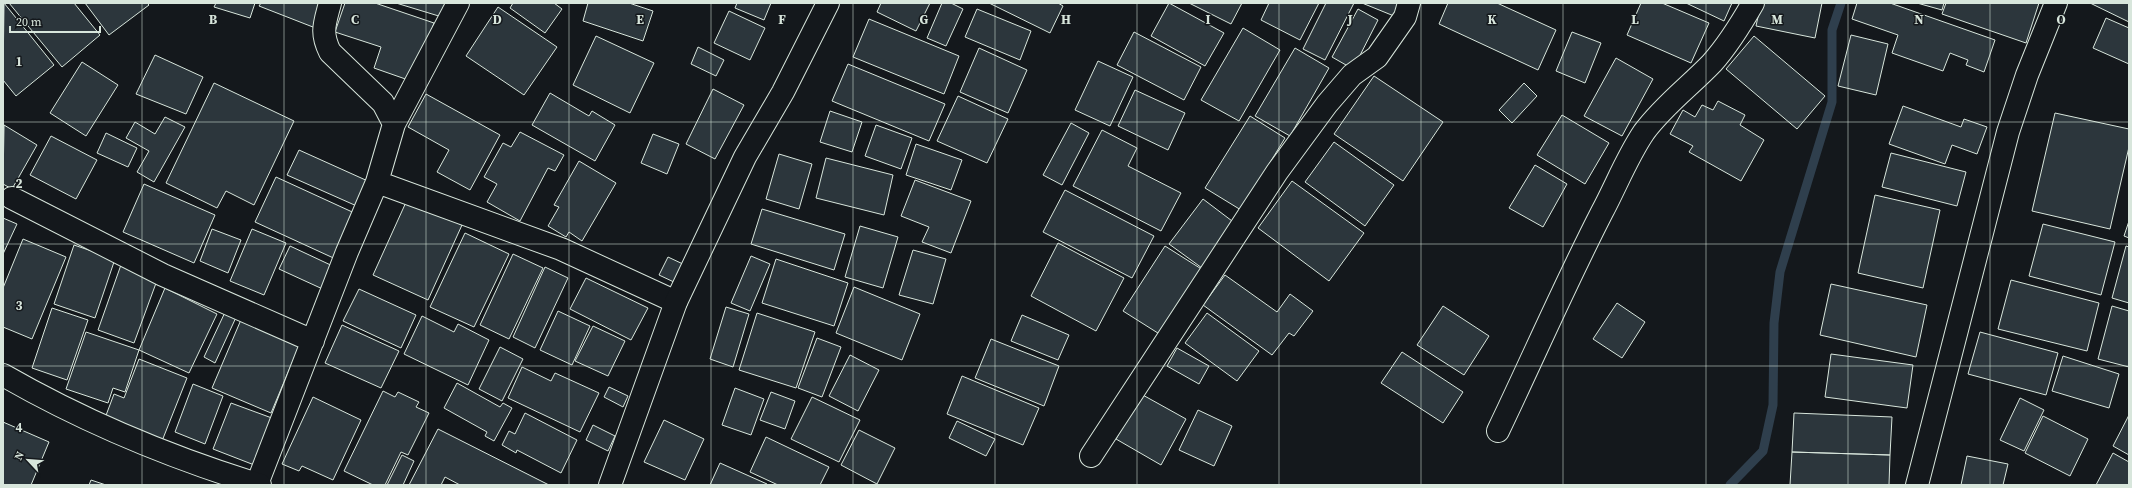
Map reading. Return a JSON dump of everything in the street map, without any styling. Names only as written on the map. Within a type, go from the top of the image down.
[{"type":"street","points":[[330,3],[323,30],[325,42],[330,52],[383,103],[394,124]]},
{"type":"street","points":[[3,375],[30,391],[106,426],[188,460],[259,485],[347,252],[377,182],[394,124],[458,3]]},
{"type":"street","points":[[610,485],[676,302],[745,156],[783,92],[828,3]]},
{"type":"street","points":[[1091,456],[1277,172],[1327,104],[1352,75],[1377,57],[1405,16],[1409,3]]},
{"type":"street","points":[[1498,431],[1566,283],[1631,154],[1645,132],[1664,110],[1683,89],[1712,63],[1740,27],[1753,3]]},
{"type":"street","points":[[1917,485],[2008,132],[2027,75],[2056,3]]},
{"type":"street","points":[[377,182],[561,249],[676,302]]},
{"type":"street","points":[[12,198],[163,275],[313,341]]},
{"type":"building","points":[[4,3],[54,65],[16,96],[3,80]]},
{"type":"building","points":[[9,3],[74,3],[100,35],[62,67]]},
{"type":"building","points":[[85,3],[147,3],[149,5],[109,35]]},
{"type":"building","points":[[216,3],[255,3],[250,18],[214,7]]},
{"type":"building","points":[[261,3],[325,3],[318,29],[259,6]]},
{"type":"building","points":[[345,3],[375,3],[434,23],[414,82],[374,68],[381,47],[335,32]]},
{"type":"building","points":[[396,3],[446,3],[442,17]]},
{"type":"building","points":[[513,3],[554,3],[562,9],[545,33],[510,8]]},
{"type":"building","points":[[588,3],[629,3],[653,11],[643,41],[583,21]]},
{"type":"building","points":[[737,3],[771,3],[764,20],[735,8]]},
{"type":"building","points":[[881,3],[930,3],[916,31],[877,12]]},
{"type":"building","points":[[942,3],[951,3],[963,9],[946,46],[927,38]]},
{"type":"building","points":[[989,3],[1058,3],[1063,6],[1050,33]]},
{"type":"building","points":[[1169,3],[1224,33],[1205,66],[1151,36]]},
{"type":"building","points":[[1189,3],[1242,3],[1231,24]]},
{"type":"building","points":[[1269,3],[1319,3],[1300,40],[1261,20]]},
{"type":"building","points":[[1326,3],[1354,3],[1325,60],[1303,49]]},
{"type":"building","points":[[1362,3],[1399,3],[1394,16]]},
{"type":"building","points":[[1448,3],[1497,3],[1556,30],[1538,70],[1439,24]]},
{"type":"building","points":[[1641,3],[1662,3],[1709,23],[1691,63],[1627,35]]},
{"type":"building","points":[[1686,3],[1732,3],[1724,21]]},
{"type":"building","points":[[1761,3],[1822,3],[1815,38],[1756,26]]},
{"type":"building","points":[[1857,3],[1890,3],[1995,40],[1984,72],[1966,65],[1968,60],[1950,53],[1943,71],[1892,53],[1898,35],[1852,19]]},
{"type":"building","points":[[1917,3],[1944,3],[1942,10]]},
{"type":"building","points":[[1946,3],[2039,3],[2026,43],[1942,14]]},
{"type":"building","points":[[2090,3],[2129,3],[2129,22]]},
{"type":"building","points":[[498,7],[557,47],[524,95],[466,56]]},
{"type":"building","points":[[977,9],[1031,31],[1020,60],[965,37]]},
{"type":"building","points":[[1358,9],[1378,20],[1353,69],[1332,57]]},
{"type":"building","points":[[729,11],[765,28],[750,60],[714,43]]},
{"type":"building","points":[[2106,18],[2129,28],[2129,64],[2093,48]]},
{"type":"building","points":[[869,19],[959,56],[944,94],[853,57]]},
{"type":"building","points":[[1243,28],[1280,50],[1239,121],[1201,100]]},
{"type":"building","points":[[1134,32],[1201,67],[1184,100],[1117,65]]},
{"type":"building","points":[[1572,32],[1601,43],[1585,83],[1556,71]]},
{"type":"building","points":[[1851,35],[1888,44],[1876,95],[1838,86]]},
{"type":"building","points":[[596,36],[654,63],[630,113],[573,85]]},
{"type":"building","points":[[1754,36],[1825,96],[1797,129],[1726,69]]},
{"type":"building","points":[[698,47],[724,60],[716,76],[691,64]]},
{"type":"building","points":[[979,48],[1027,70],[1008,113],[960,92]]},
{"type":"building","points":[[1295,48],[1329,68],[1290,136],[1255,116]]},
{"type":"building","points":[[155,55],[203,77],[186,114],[136,94]]},
{"type":"building","points":[[1616,58],[1653,79],[1622,136],[1584,116]]},
{"type":"building","points":[[1098,61],[1133,77],[1110,126],[1075,110]]},
{"type":"building","points":[[82,62],[118,85],[86,136],[50,113]]},
{"type":"building","points":[[848,64],[945,104],[929,141],[832,101]]},
{"type":"building","points":[[1374,76],[1443,122],[1403,181],[1334,134]]},
{"type":"building","points":[[214,83],[294,121],[254,205],[226,191],[217,208],[166,183]]},
{"type":"building","points":[[1524,83],[1537,96],[1512,123],[1499,110]]},
{"type":"building","points":[[713,89],[744,105],[715,159],[686,144]]},
{"type":"building","points":[[1135,90],[1185,113],[1168,150],[1118,126]]},
{"type":"building","points":[[550,93],[589,116],[592,111],[615,125],[595,161],[532,125]]},
{"type":"building","points":[[426,94],[500,135],[470,190],[437,172],[449,150],[408,127]]},
{"type":"building","points":[[958,96],[1008,119],[987,163],[937,141]]},
{"type":"building","points":[[1718,101],[1745,115],[1740,125],[1764,140],[1741,181],[1689,152],[1693,146],[1670,134],[1683,110],[1695,117],[1702,105],[1713,110]]},
{"type":"building","points":[[1903,106],[1961,127],[1964,119],[1987,127],[1977,154],[1952,145],[1945,164],[1889,144]]},
{"type":"building","points":[[830,111],[862,122],[852,152],[820,142]]},
{"type":"building","points":[[2055,113],[2129,129],[2129,147],[2110,229],[2032,211]]},
{"type":"building","points":[[1562,115],[1609,143],[1585,184],[1537,155]]},
{"type":"building","points":[[1250,116],[1285,138],[1241,210],[1205,188]]},
{"type":"building","points":[[165,117],[185,127],[154,182],[137,172],[149,151],[126,138],[135,122],[155,134]]},
{"type":"building","points":[[1071,123],[1089,133],[1062,185],[1043,175]]},
{"type":"building","points":[[4,125],[37,145],[12,189],[3,184]]},
{"type":"building","points":[[876,125],[912,138],[901,169],[865,156]]},
{"type":"building","points":[[1102,130],[1137,148],[1128,166],[1181,193],[1161,231],[1073,186]]},
{"type":"building","points":[[520,132],[564,155],[555,171],[548,168],[520,221],[487,202],[497,184],[484,177],[503,143],[511,147]]},
{"type":"building","points":[[106,133],[137,148],[128,167],[97,153]]},
{"type":"building","points":[[653,134],[679,144],[667,174],[641,163]]},
{"type":"building","points":[[51,136],[97,160],[76,199],[30,175]]},
{"type":"building","points":[[1334,142],[1394,185],[1365,226],[1305,182]]},
{"type":"building","points":[[916,144],[962,160],[951,190],[906,175]]},
{"type":"building","points":[[299,150],[370,182],[359,207],[287,175]]},
{"type":"building","points":[[1891,153],[1966,172],[1957,206],[1882,187]]},
{"type":"building","points":[[779,154],[812,164],[799,209],[766,199]]},
{"type":"building","points":[[826,158],[893,175],[884,215],[816,198]]},
{"type":"building","points":[[579,161],[616,183],[582,241],[569,232],[566,237],[548,226],[559,207],[554,205]]},
{"type":"building","points":[[1535,165],[1567,184],[1543,227],[1509,208]]},
{"type":"building","points":[[276,177],[361,216],[340,261],[255,222]]},
{"type":"building","points":[[915,180],[971,201],[951,253],[922,242],[929,227],[901,216]]},
{"type":"building","points":[[1292,181],[1364,233],[1329,281],[1258,228]]},
{"type":"building","points":[[144,184],[215,215],[194,263],[123,232]]},
{"type":"building","points":[[1065,190],[1154,236],[1132,278],[1043,232]]},
{"type":"building","points":[[1875,195],[1940,210],[1923,288],[1858,273]]},
{"type":"building","points":[[1203,199],[1236,224],[1202,268],[1169,244]]},
{"type":"building","points":[[407,200],[462,225],[428,300],[373,275]]},
{"type":"building","points":[[762,209],[845,234],[834,270],[751,244]]},
{"type":"building","points":[[3,218],[17,224],[3,254]]},
{"type":"building","points":[[2129,221],[2129,238],[2124,236]]},
{"type":"building","points":[[2043,224],[2115,242],[2101,295],[2029,276]]},
{"type":"building","points":[[860,226],[898,237],[883,288],[845,277]]},
{"type":"building","points":[[212,229],[241,240],[228,273],[200,261]]},
{"type":"building","points":[[252,229],[286,243],[264,295],[230,281]]},
{"type":"building","points":[[465,233],[509,254],[474,327],[430,307]]},
{"type":"building","points":[[23,239],[66,257],[32,339],[3,327],[3,288]]},
{"type":"building","points":[[1058,243],[1124,278],[1096,331],[1031,296]]},
{"type":"building","points":[[74,245],[115,259],[95,318],[54,304]]},
{"type":"building","points":[[290,246],[337,268],[327,291],[279,269]]},
{"type":"building","points":[[1165,246],[1203,270],[1161,335],[1123,311]]},
{"type":"building","points":[[2126,246],[2129,247],[2129,303],[2112,298]]},
{"type":"building","points":[[913,250],[946,259],[933,304],[899,295]]},
{"type":"building","points":[[513,254],[543,268],[509,339],[480,325]]},
{"type":"building","points":[[751,256],[770,264],[750,311],[731,303]]},
{"type":"building","points":[[668,257],[685,265],[676,283],[659,275]]},
{"type":"building","points":[[776,259],[848,283],[834,326],[762,303]]},
{"type":"building","points":[[122,262],[159,275],[134,343],[98,330]]},
{"type":"building","points":[[545,267],[568,278],[535,348],[513,337]]},
{"type":"building","points":[[1225,275],[1277,312],[1290,294],[1313,311],[1294,336],[1289,333],[1272,355],[1203,305]]},
{"type":"building","points":[[586,278],[648,308],[631,340],[570,309]]},
{"type":"building","points":[[2011,280],[2099,303],[2087,351],[1998,329]]},
{"type":"building","points":[[1831,284],[1927,305],[1916,357],[1820,335]]},
{"type":"building","points":[[854,287],[920,314],[902,360],[836,333]]},
{"type":"building","points":[[165,288],[217,314],[189,373],[139,350]]},
{"type":"building","points":[[359,289],[416,315],[401,348],[343,321]]},
{"type":"building","points":[[1617,303],[1645,322],[1622,358],[1593,339]]},
{"type":"building","points":[[1443,306],[1489,336],[1464,375],[1417,345]]},
{"type":"building","points":[[2112,306],[2129,311],[2129,367],[2098,359]]},
{"type":"building","points":[[726,307],[749,314],[733,367],[710,359]]},
{"type":"building","points":[[52,308],[88,320],[67,380],[32,368]]},
{"type":"building","points":[[227,308],[238,313],[215,363],[204,357]]},
{"type":"building","points":[[558,311],[590,326],[572,365],[540,350]]},
{"type":"building","points":[[757,313],[815,332],[796,388],[739,370]]},
{"type":"building","points":[[1207,313],[1259,351],[1237,381],[1185,343]]},
{"type":"building","points":[[243,315],[302,339],[271,413],[212,388]]},
{"type":"building","points":[[1022,315],[1069,335],[1058,360],[1011,341]]},
{"type":"building","points":[[422,316],[454,332],[458,324],[489,340],[468,385],[404,354]]},
{"type":"building","points":[[342,325],[399,351],[381,388],[325,363]]},
{"type":"building","points":[[593,326],[625,341],[608,376],[575,361]]},
{"type":"building","points":[[86,332],[139,350],[125,392],[113,388],[108,403],[66,389]]},
{"type":"building","points":[[1980,332],[2058,353],[2046,395],[1968,374]]},
{"type":"building","points":[[817,338],[841,347],[822,397],[798,388]]},
{"type":"building","points":[[991,339],[1059,366],[1044,406],[975,378]]},
{"type":"building","points":[[500,347],[523,359],[502,401],[479,389]]},
{"type":"building","points":[[1177,348],[1209,366],[1199,384],[1167,366]]},
{"type":"building","points":[[1402,352],[1463,392],[1443,423],[1381,383]]},
{"type":"building","points":[[1831,354],[1913,365],[1907,408],[1825,397]]},
{"type":"building","points":[[850,355],[879,370],[858,411],[829,396]]},
{"type":"building","points":[[2063,356],[2119,374],[2109,408],[2052,391]]},
{"type":"building","points":[[139,359],[187,378],[162,441],[105,418],[114,394],[124,398]]},
{"type":"building","points":[[522,367],[551,381],[555,373],[599,393],[580,432],[508,398]]},
{"type":"building","points":[[962,376],[1039,408],[1023,445],[947,414]]},
{"type":"building","points":[[457,383],[500,407],[503,403],[512,408],[494,441],[485,436],[487,432],[444,408]]},
{"type":"building","points":[[193,384],[223,396],[205,444],[175,432]]},
{"type":"building","points":[[609,387],[628,396],[623,407],[604,397]]},
{"type":"building","points":[[735,388],[764,399],[751,435],[722,425]]},
{"type":"building","points":[[383,391],[395,397],[398,392],[419,402],[416,407],[429,413],[408,455],[401,452],[385,485],[373,485],[344,471]]},
{"type":"building","points":[[771,392],[795,401],[785,429],[760,420]]},
{"type":"building","points":[[1141,394],[1186,419],[1161,465],[1116,439]]},
{"type":"building","points":[[313,397],[361,420],[333,480],[302,466],[299,471],[282,464]]},
{"type":"building","points":[[812,397],[860,420],[839,462],[791,439]]},
{"type":"building","points":[[2020,398],[2044,410],[2024,451],[2000,440]]},
{"type":"building","points":[[231,403],[280,421],[262,468],[213,449]]},
{"type":"building","points":[[1198,410],[1232,426],[1214,466],[1179,450]]},
{"type":"building","points":[[525,413],[577,440],[561,473],[517,450],[516,453],[502,445],[509,431],[515,434]]},
{"type":"building","points":[[1794,413],[1892,417],[1890,455],[1792,452]]},
{"type":"building","points":[[2129,415],[2129,455],[2113,446]]},
{"type":"building","points":[[2043,416],[2088,439],[2070,476],[2025,453]]},
{"type":"building","points":[[664,420],[704,439],[685,480],[644,462]]},
{"type":"building","points":[[957,421],[995,439],[986,456],[949,438]]},
{"type":"building","points":[[3,422],[49,442],[31,485],[3,485]]},
{"type":"building","points":[[593,425],[615,436],[608,451],[586,440]]},
{"type":"building","points":[[438,429],[549,485],[460,485],[445,477],[441,485],[409,485]]},
{"type":"building","points":[[859,430],[895,448],[877,484],[841,465]]},
{"type":"building","points":[[766,437],[829,467],[820,485],[778,485],[750,472]]},
{"type":"building","points":[[1792,452],[1890,455],[1889,485],[1790,485]]},
{"type":"building","points":[[2113,453],[2129,462],[2129,485],[2096,485]]},
{"type":"building","points":[[402,455],[414,461],[403,485],[387,485]]},
{"type":"building","points":[[1967,456],[2008,464],[2003,485],[1961,485]]},
{"type":"building","points":[[720,463],[767,484],[710,485]]},
{"type":"building","points":[[91,480],[106,485],[89,485]]},
{"type":"waterway","points":[[1730,485],[1763,451],[1773,405],[1774,323],[1780,272],[1832,102],[1832,30],[1841,3]]}]
